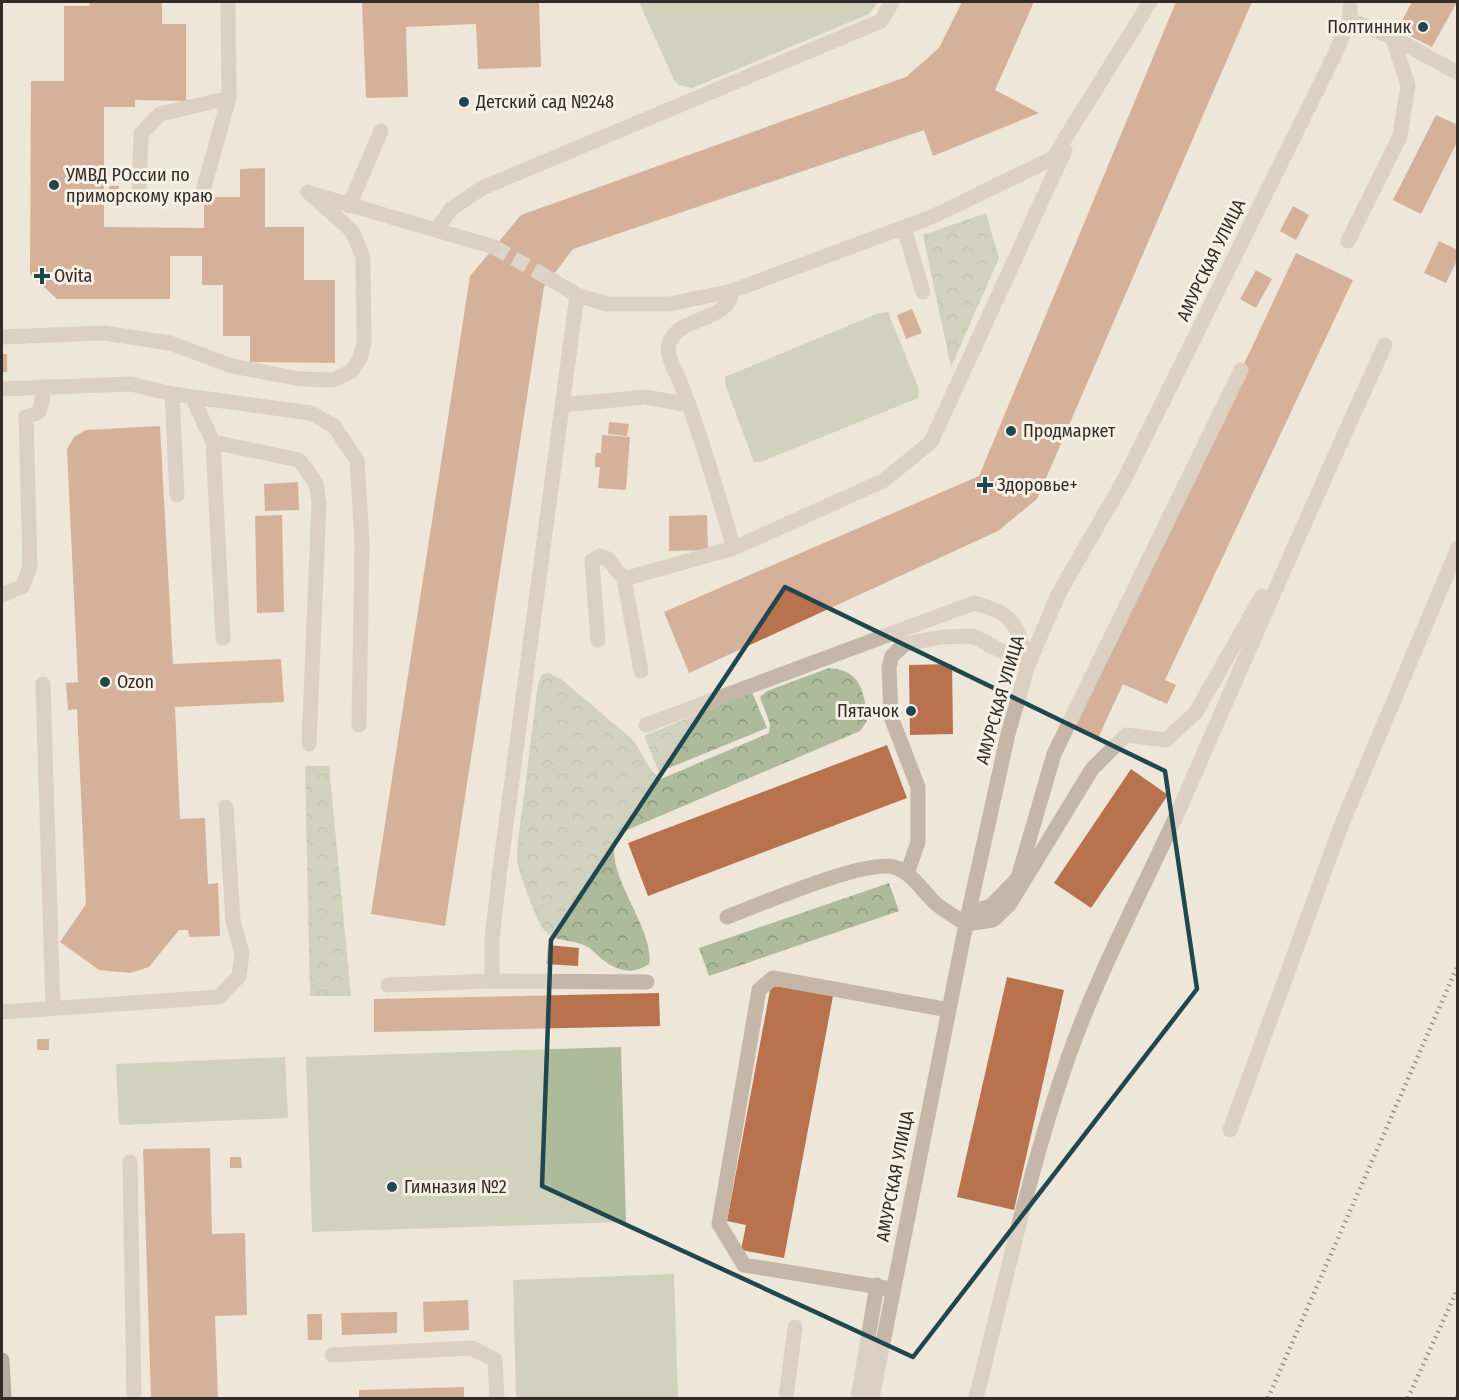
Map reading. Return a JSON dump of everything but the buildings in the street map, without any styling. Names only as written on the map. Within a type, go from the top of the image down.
[{"type":"main road","points":[[2,1360],[4,1398]]},
{"type":"street","points":[[204,187],[229,98],[228,2]]},
{"type":"street","points":[[437,229],[451,209],[482,188],[881,21],[892,2]]},
{"type":"street","points":[[550,279],[577,295],[607,304],[669,304],[732,291],[934,216],[1053,158],[1150,2]]},
{"type":"street","name":"АМУРСКАЯ УЛИЦА","points":[[872,1398],[967,918],[1008,734],[1028,665],[1059,593],[1124,480],[1350,20],[1350,2]]},
{"type":"street","points":[[1350,20],[1392,37],[1458,74]]},
{"type":"street","points":[[1348,241],[1400,136],[1408,85],[1392,37]]},
{"type":"street","points":[[139,195],[141,134],[160,114],[229,98]]},
{"type":"street","points":[[624,579],[734,548],[883,481],[931,442],[1086,104]]},
{"type":"street","points":[[349,206],[381,130]]},
{"type":"street","points":[[2,337],[104,333],[170,343],[232,366],[300,379],[334,380],[352,371],[360,358],[364,343],[363,258],[352,231],[308,192],[494,247]]},
{"type":"street","points":[[904,228],[923,292]]},
{"type":"street","points":[[732,291],[732,299],[722,309],[676,331],[669,341],[668,354],[689,405],[734,548]]},
{"type":"street","points":[[492,981],[492,939],[500,869],[577,295]]},
{"type":"street","points":[[976,1398],[1042,1136],[1069,1056],[1101,974],[1181,806],[1299,531],[1385,345]]},
{"type":"street","points":[[967,918],[991,906],[1018,878],[1054,754],[1241,370]]},
{"type":"street","points":[[2,389],[131,384],[172,394],[311,413],[334,426],[357,460],[362,543],[359,726]]},
{"type":"street","points":[[2,594],[23,586],[30,567],[26,417],[38,413],[42,403],[43,387]]},
{"type":"street","points":[[172,394],[177,495]]},
{"type":"street","points":[[192,397],[213,441],[223,638]]},
{"type":"street","points":[[562,405],[645,397],[689,405]]},
{"type":"street","points":[[213,441],[299,460],[316,483],[319,503],[309,744]]},
{"type":"street","points":[[727,917],[848,873],[877,866],[894,867],[907,874],[936,903],[967,918],[993,920],[1009,905],[1092,769],[1126,735],[1166,740],[1196,712],[1299,531]]},
{"type":"street","points":[[1230,1131],[1341,826],[1458,548]]},
{"type":"street","points":[[598,640],[592,561],[600,556],[608,559],[624,579],[641,671]]},
{"type":"street","points":[[646,724],[974,603],[1000,610],[1017,628],[1028,665]]},
{"type":"street","points":[[907,874],[918,842],[918,787],[891,717],[889,667],[892,656],[905,644],[942,637],[973,636],[1028,665]]},
{"type":"street","points":[[43,684],[53,1008]]},
{"type":"street","points":[[2,1012],[219,997],[239,976],[242,953],[233,921],[226,807]]},
{"type":"street","points":[[892,1288],[744,1265],[719,1224],[759,990],[773,978],[949,1010]]},
{"type":"street","points":[[388,985],[492,981],[647,982]]},
{"type":"street","points":[[130,1162],[134,1398]]},
{"type":"street","points":[[858,1398],[877,1285]]},
{"type":"street","points":[[786,1398],[795,1326]]},
{"type":"street","points":[[332,1355],[472,1348],[495,1359],[497,1398]]},
{"type":"highlighted area","points":[[785,587],[1165,771],[1197,989],[913,1357],[542,1186],[551,940]]},
{"type":"green space","points":[[639,2],[878,2],[869,14],[692,88],[679,85],[674,80]]},
{"type":"green space","points":[[986,213],[999,258],[951,367],[923,235]]},
{"type":"green space","points":[[888,312],[919,389],[918,398],[761,462],[754,462],[725,384],[725,377],[879,313]]},
{"type":"green space","points":[[829,668],[849,673],[860,685],[867,721],[860,731],[620,833],[614,846],[615,861],[644,932],[649,949],[649,964],[634,970],[619,969],[587,947],[555,938],[544,930],[536,916],[517,858],[538,684],[542,674],[549,673],[561,679],[632,739],[652,771],[661,779],[769,733],[770,724],[760,697],[767,691]]},
{"type":"green space","points":[[752,692],[767,728],[659,772],[644,736]]},
{"type":"green space","points":[[305,766],[329,766],[351,996],[310,996]]},
{"type":"green space","points":[[889,883],[899,911],[709,976],[699,948]]},
{"type":"green space","points":[[621,1047],[626,1222],[312,1232],[306,1057]]},
{"type":"green space","points":[[285,1057],[288,1118],[119,1125],[116,1064]]},
{"type":"green space","points":[[674,1274],[678,1398],[516,1398],[513,1280]]},
{"type":"tunnel","points":[[494,247],[550,279]]},
{"type":"railway","points":[[1268,1398],[1458,965]]},
{"type":"railway","points":[[1408,1398],[1458,1288]]},
{"type":"place","name":"Полтинник","points":[[1423,27]]},
{"type":"place","name":"Детский сад №248","points":[[464,102]]},
{"type":"place","name":"УМВД РОссии по приморскому краю","points":[[54,185]]},
{"type":"place","name":"Ovita","points":[[42,276]]},
{"type":"place","name":"Продмаркет","points":[[1011,431]]},
{"type":"place","name":"Здоровье+","points":[[985,485]]},
{"type":"place","name":"Ozon","points":[[105,682]]},
{"type":"place","name":"Пятачок","points":[[911,711]]},
{"type":"place","name":"Гимназия №2","points":[[392,1187]]}]
